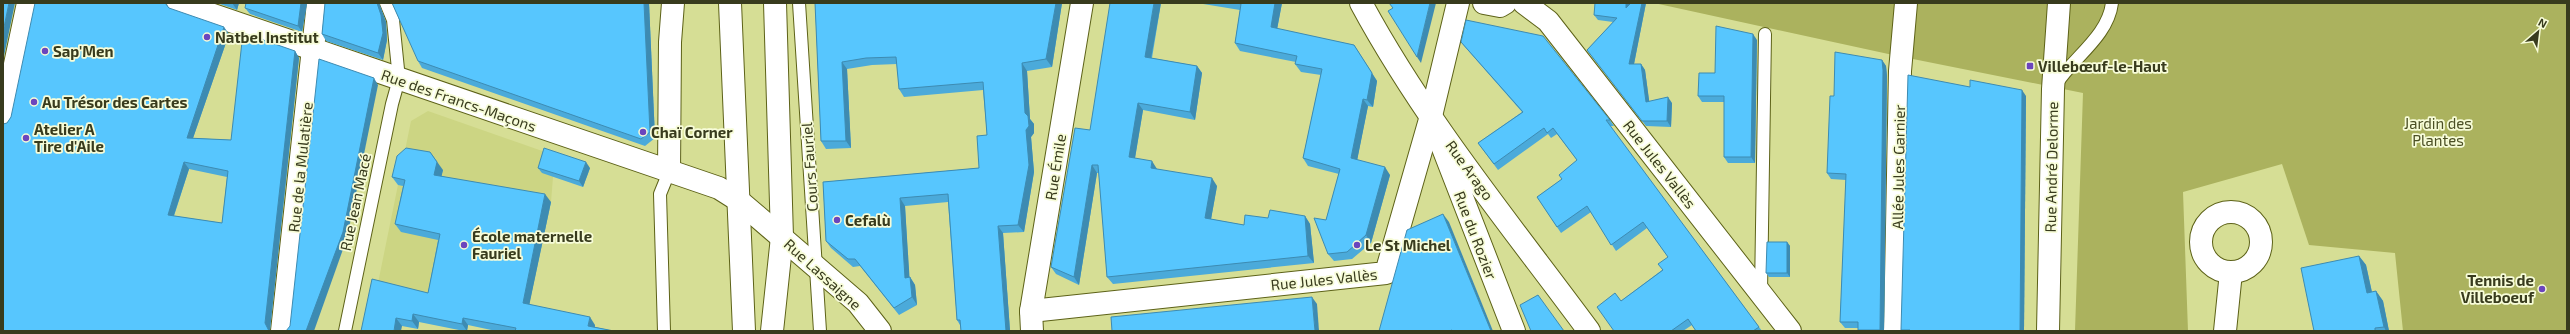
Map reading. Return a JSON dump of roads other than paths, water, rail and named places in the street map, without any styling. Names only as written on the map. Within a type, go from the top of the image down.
[{"type":"street","points":[[3,121],[28,3]]},
{"type":"street","name":"Rue des Francs-Maçons","points":[[178,3],[312,51],[399,79],[718,188],[738,200]]},
{"type":"street","name":"Rue de la Mulatière","points":[[282,331],[318,3]]},
{"type":"street","points":[[669,172],[670,42],[673,3]]},
{"type":"street","points":[[730,3],[744,331]]},
{"type":"street","name":"Cours Fauriel","points":[[772,331],[782,237],[775,3]]},
{"type":"street","name":"Rue Émile","points":[[1031,321],[1082,3]]},
{"type":"street","name":"Rue Arago","points":[[1360,3],[1378,36],[1431,116],[1589,331]]},
{"type":"street","name":"Rue Jules Vallès","points":[[1031,321],[1386,273],[1431,116],[1458,3]]},
{"type":"street","points":[[1484,3],[1500,6],[1505,3]]},
{"type":"street","name":"Rue Jules Vallès","points":[[1524,3],[1548,21],[1790,331]]},
{"type":"street","name":"Allée Jules Garnier","points":[[1895,331],[1900,71],[1906,3]]},
{"type":"street","name":"Rue André Delorme","points":[[2048,331],[2053,89],[2060,3]]},
{"type":"street","name":"Rue du Rozier","points":[[1431,116],[1514,331]]},
{"type":"street","points":[[738,200],[782,237]]},
{"type":"street","name":"Rue Lassaigne","points":[[782,237],[858,303],[880,331]]},
{"type":"street","points":[[2225,331],[2231,272]]},
{"type":"lane","points":[[386,3],[393,20],[399,79]]},
{"type":"lane","name":"Cours Fauriel","points":[[799,3],[820,331]]},
{"type":"lane","points":[[2053,89],[2073,61],[2096,38],[2111,16],[2112,3]]},
{"type":"lane","points":[[1760,292],[1766,34]]},
{"type":"lane","name":"Rue Jean Macé","points":[[345,331],[390,112],[399,79]]},
{"type":"lane","points":[[664,331],[660,194],[669,172]]},
{"type":"place","name":"Natbel Institut","points":[[207,37]]},
{"type":"place","name":"Sap'Men","points":[[45,51]]},
{"type":"place","name":"Villebœuf-le-Haut","points":[[2030,66]]},
{"type":"place","name":"Au Trésor des Cartes","points":[[34,102]]},
{"type":"place","name":"Chaï Corner","points":[[643,132]]},
{"type":"place","name":"Atelier A Tire d'Aile","points":[[26,138]]},
{"type":"place","name":"Cefalù","points":[[837,220]]},
{"type":"place","name":"École maternelle Fauriel","points":[[464,245]]},
{"type":"place","name":"Le St Michel","points":[[1357,245]]},
{"type":"place","name":"Tennis de Villeboeuf","points":[[2542,289]]},
{"type":"park label","name":"Jardin des Plantes","points":[[2438,132]]}]
